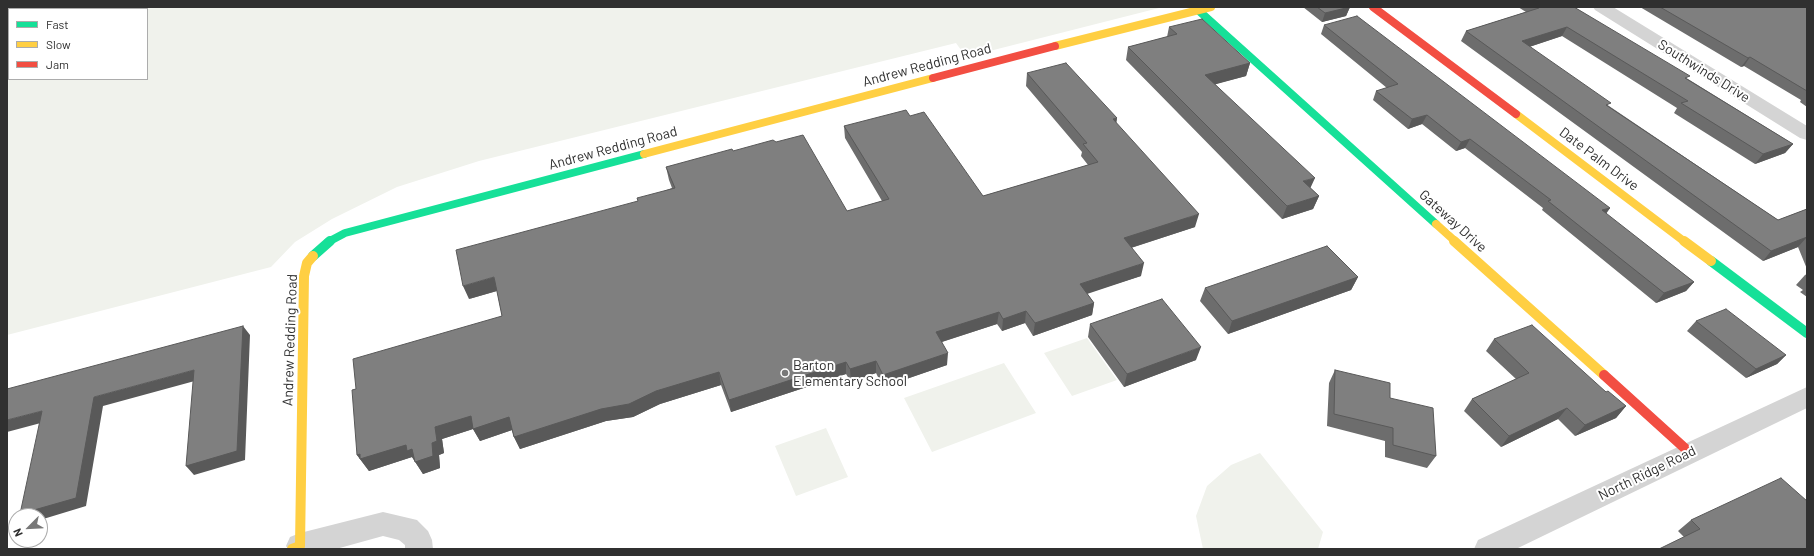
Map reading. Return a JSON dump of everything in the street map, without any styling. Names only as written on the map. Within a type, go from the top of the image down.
[{"type":"street","name":"Andrew Redding Road","points":[[296,548],[304,276],[307,263],[316,251],[329,241],[352,231],[1047,48],[1211,7]]},
{"type":"street","name":"Date Palm Drive","points":[[1373,7],[1807,333]]},
{"type":"street","name":"Southwinds Drive","points":[[1601,7],[1807,134]]},
{"type":"street","name":"Gateway Drive","points":[[1198,10],[1689,452]]},
{"type":"street","name":"North Ridge Road","points":[[1501,546],[1689,452],[1807,397]]},
{"type":"street","points":[[296,548],[383,524],[407,529],[418,540],[419,549]]},
{"type":"shaded area","points":[[7,7],[1163,7],[966,57],[956,43],[479,161],[397,187],[332,219],[295,242],[271,267],[7,335]]},
{"type":"shaded area","points":[[1087,338],[1117,380],[1072,396],[1044,353]]},
{"type":"shaded area","points":[[1004,363],[1036,413],[932,452],[904,398]]},
{"type":"shaded area","points":[[826,428],[848,477],[796,496],[775,446]]},
{"type":"shaded area","points":[[1260,453],[1323,532],[1318,549],[1203,549],[1196,516],[1207,486],[1231,465]]},
{"type":"building","points":[[1317,7],[1350,7],[1325,13]]},
{"type":"building","points":[[1538,7],[1574,7],[1690,76],[1685,78],[1793,144],[1763,154],[1681,103],[1688,101],[1567,27],[1522,41],[1611,103],[1606,105],[1778,220],[1807,209],[1807,237],[1771,251],[1466,31],[1539,8]]},
{"type":"building","points":[[1660,7],[1807,7],[1807,91],[1750,57],[1748,58]]},
{"type":"building","points":[[1357,16],[1610,208],[1602,210],[1694,282],[1664,293],[1548,201],[1551,200],[1470,139],[1461,142],[1427,115],[1412,119],[1376,91],[1398,84],[1324,25]]},
{"type":"building","points":[[1202,19],[1250,63],[1205,75],[1315,178],[1303,181],[1319,196],[1287,206],[1128,47],[1177,34],[1169,27]]},
{"type":"building","points":[[1066,63],[1117,118],[1113,119],[1199,214],[1124,238],[1144,263],[1080,284],[1094,303],[1035,323],[1026,311],[1003,319],[999,312],[936,332],[948,353],[883,375],[876,361],[850,369],[846,362],[729,400],[719,372],[656,391],[629,404],[601,409],[514,437],[509,417],[473,429],[471,416],[435,427],[437,441],[432,443],[433,456],[415,462],[412,449],[407,451],[406,445],[360,459],[360,454],[357,455],[352,390],[356,389],[353,359],[502,316],[494,277],[463,286],[456,250],[638,201],[637,198],[675,188],[666,167],[732,149],[733,151],[773,140],[776,142],[803,135],[847,211],[889,199],[844,126],[906,110],[910,116],[924,112],[983,196],[1098,162],[1083,144],[1087,143],[1027,73]]},
{"type":"building","points":[[1327,246],[1358,277],[1232,321],[1205,288]]},
{"type":"building","points":[[1162,299],[1201,347],[1127,374],[1090,324]]},
{"type":"building","points":[[1726,309],[1786,355],[1756,369],[1696,321]]},
{"type":"building","points":[[1532,325],[1606,392],[1608,391],[1626,406],[1585,425],[1567,408],[1509,436],[1472,399],[1529,373],[1494,339]]},
{"type":"building","points":[[243,326],[237,451],[186,466],[194,370],[94,397],[76,498],[41,508],[21,508],[42,411],[7,420],[7,389]]},
{"type":"building","points":[[1335,370],[1390,383],[1390,398],[1433,408],[1436,456],[1393,445],[1393,428],[1334,414]]},
{"type":"building","points":[[1781,478],[1807,501],[1807,549],[1659,549],[1700,529],[1691,520]]},
{"type":"traffic: fast","points":[[1198,10],[1436,224]]},
{"type":"traffic: fast","points":[[313,256],[329,241],[345,233],[644,154]]},
{"type":"traffic: fast","points":[[1711,261],[1807,333]]},
{"type":"traffic: slow","points":[[1055,46],[1211,7]]},
{"type":"traffic: slow","points":[[644,154],[933,78]]},
{"type":"traffic: slow","points":[[1516,114],[1711,261]]},
{"type":"traffic: slow","points":[[1436,224],[1604,375]]},
{"type":"traffic: slow","points":[[292,549],[300,546],[304,276],[307,263],[313,256]]},
{"type":"traffic: jam","points":[[1373,7],[1516,114]]},
{"type":"traffic: jam","points":[[933,78],[1055,46]]},
{"type":"traffic: jam","points":[[1604,375],[1689,452]]},
{"type":"place","name":"Barton Elementary School","points":[[785,373]]}]
